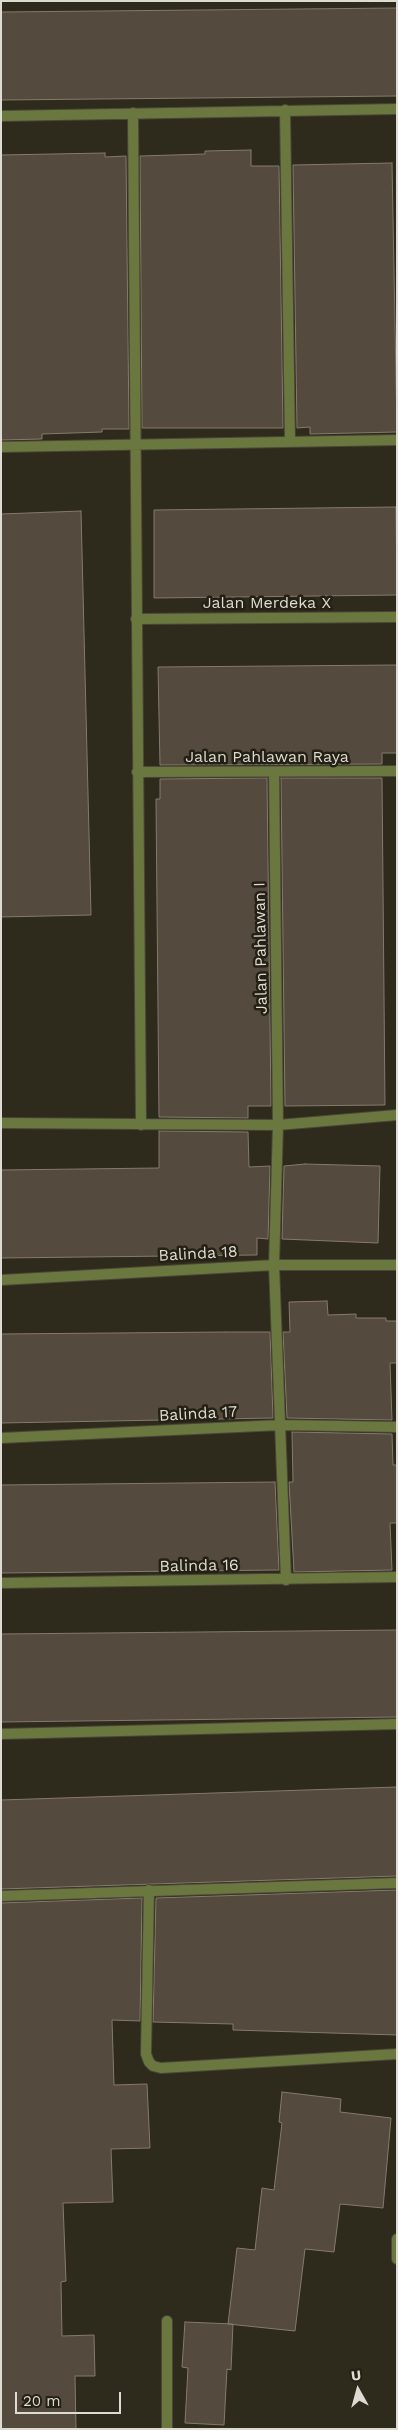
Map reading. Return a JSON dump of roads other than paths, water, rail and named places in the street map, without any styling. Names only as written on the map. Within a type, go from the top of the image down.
[{"type":"street","points":[[1,116],[397,109]]},
{"type":"street","points":[[285,110],[290,442]]},
{"type":"street","points":[[133,113],[137,772],[142,1125]]},
{"type":"street","points":[[1,447],[136,443],[397,440]]},
{"type":"street","name":"Jalan Merdeka X","points":[[136,619],[397,617]]},
{"type":"street","name":"Jalan Pahlawan Raya","points":[[137,772],[397,771]]},
{"type":"street","name":"Jalan Pahlawan I","points":[[274,772],[278,1125],[274,1265],[286,1580]]},
{"type":"street","points":[[1,1124],[278,1125],[397,1115]]},
{"type":"street","name":"Balinda 18","points":[[1,1280],[274,1265],[397,1265]]},
{"type":"street","name":"Balinda 17","points":[[1,1438],[281,1425],[397,1427]]},
{"type":"street","name":"Balinda 16","points":[[1,1584],[397,1577]]},
{"type":"street","points":[[1,1734],[397,1724]]},
{"type":"street","points":[[1,1896],[397,1883]]},
{"type":"street","points":[[149,1890],[146,2054],[153,2066],[161,2068],[397,2054]]},
{"type":"street","points":[[397,2240],[397,2259]]},
{"type":"street","points":[[167,2429],[168,2321]]}]
